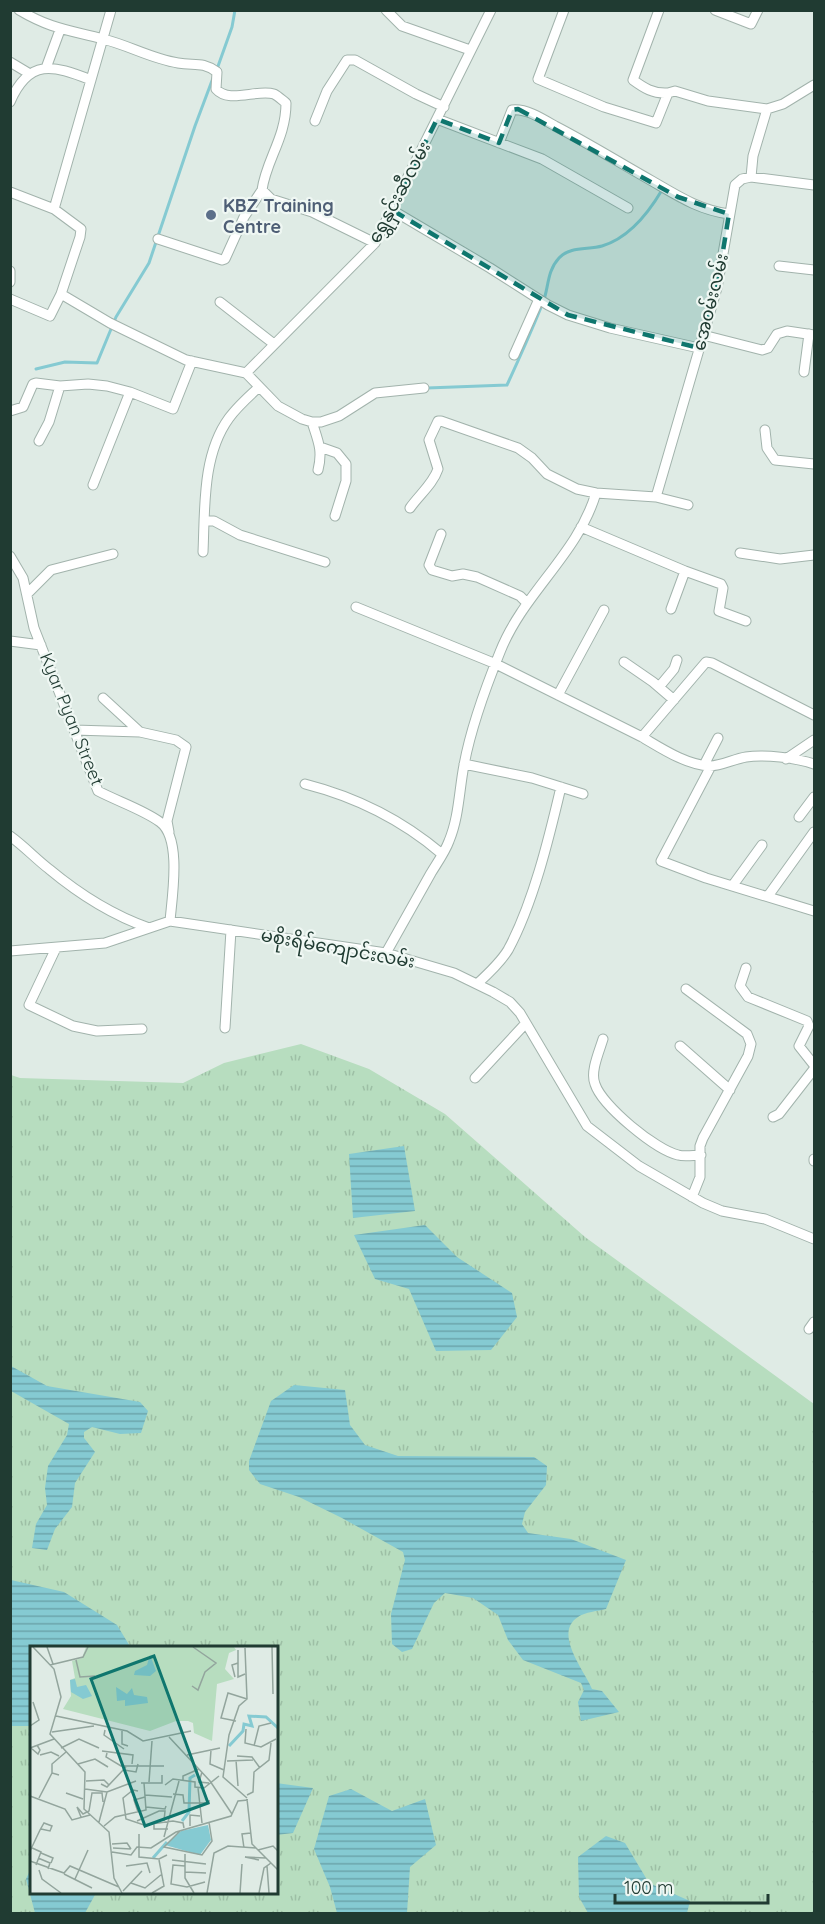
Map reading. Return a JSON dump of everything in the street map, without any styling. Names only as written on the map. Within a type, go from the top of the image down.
[{"type":"street","points":[[20,10],[35,20],[60,30],[102,39],[179,64],[208,65],[215,70],[216,89],[220,94],[230,96],[248,93],[276,94],[286,103],[280,141],[263,180],[262,190],[244,217],[225,259],[222,260],[158,239]]},
{"type":"street","points":[[54,209],[111,10]]},
{"type":"street","points":[[386,10],[402,26],[470,50]]},
{"type":"street","name":"ရွှေနှင်းဆီလမ်း","points":[[246,373],[375,243],[491,10]]},
{"type":"street","points":[[564,10],[538,79],[612,110],[656,123],[668,93]]},
{"type":"street","points":[[659,10],[633,80],[648,90],[658,94],[675,92],[708,101],[766,109],[783,104],[814,85]]},
{"type":"street","points":[[715,10],[751,24],[758,10]]},
{"type":"street","points":[[46,68],[60,30]]},
{"type":"street","points":[[315,121],[327,91],[342,64],[347,60],[355,60],[444,107]]},
{"type":"street","points":[[10,62],[30,74]]},
{"type":"street","points":[[10,102],[16,90],[30,74],[46,68],[56,68],[91,80]]},
{"type":"street","points":[[498,143],[512,110],[518,109],[568,132],[678,197],[699,207],[729,214]]},
{"type":"street","points":[[766,109],[753,156],[751,177],[814,185]]},
{"type":"street","points":[[437,119],[542,159],[628,208]]},
{"type":"street","name":"အေဝမ်းလမ်း","points":[[657,497],[717,288],[735,185],[742,179],[751,177]]},
{"type":"street","points":[[262,190],[271,199],[312,212],[375,243]]},
{"type":"street","points":[[10,192],[54,209],[81,229],[61,294],[50,316],[10,299]]},
{"type":"street","points":[[392,210],[543,302],[590,323],[699,348]]},
{"type":"street","points":[[779,266],[814,270]]},
{"type":"street","points":[[10,271],[10,282]]},
{"type":"street","points":[[61,294],[114,325],[192,361],[246,373],[258,388],[278,406],[312,422],[321,422],[339,416],[375,393],[424,388]]},
{"type":"street","points":[[219,302],[274,344]]},
{"type":"street","points":[[514,355],[543,302]]},
{"type":"street","points":[[703,334],[762,350],[768,348],[777,334],[787,331],[812,334],[804,372]]},
{"type":"street","points":[[10,411],[23,407],[34,383],[60,386],[88,384],[130,392],[172,409],[192,361]]},
{"type":"street","points":[[39,441],[54,409],[60,386]]},
{"type":"street","points":[[203,552],[207,479],[219,434],[229,418],[258,388]]},
{"type":"street","points":[[93,485],[130,392]]},
{"type":"street","points":[[410,508],[432,481],[438,469],[429,440],[438,421],[518,448],[532,458],[547,474],[577,489],[596,493],[657,497],[688,505]]},
{"type":"street","points":[[312,422],[320,447],[318,470]]},
{"type":"street","points":[[765,430],[767,448],[775,460],[814,464]]},
{"type":"street","points":[[320,447],[337,453],[346,464],[346,481],[335,516]]},
{"type":"street","points":[[386,953],[448,843],[456,818],[464,764],[475,722],[507,637],[527,603],[567,553],[596,493]]},
{"type":"street","points":[[204,521],[214,521],[258,542],[325,562]]},
{"type":"street","points":[[582,526],[721,584],[723,588],[719,611],[746,621]]},
{"type":"street","points":[[441,534],[429,565],[432,570],[452,576],[463,574],[477,577],[520,596],[527,603]]},
{"type":"street","points":[[740,552],[780,559],[814,555]]},
{"type":"street","points":[[28,593],[51,570],[113,554]]},
{"type":"street","name":"Kyar Pyan Street","points":[[10,556],[23,578],[34,628],[98,791],[162,823],[170,838]]},
{"type":"street","points":[[671,609],[686,571]]},
{"type":"street","points":[[356,608],[496,664],[642,737],[663,750],[707,765],[748,756],[769,756],[814,765]]},
{"type":"street","points":[[558,695],[604,610]]},
{"type":"street","points":[[10,641],[41,645]]},
{"type":"street","points":[[659,687],[674,669],[677,660]]},
{"type":"street","points":[[624,662],[674,700]]},
{"type":"street","points":[[642,737],[706,662],[814,716]]},
{"type":"street","points":[[103,698],[140,732]]},
{"type":"street","points":[[74,730],[140,732],[176,740],[186,747],[167,821],[174,853],[171,921]]},
{"type":"street","points":[[718,738],[661,861],[814,911]]},
{"type":"street","points":[[786,759],[814,740]]},
{"type":"street","points":[[464,764],[532,778],[583,794]]},
{"type":"street","points":[[305,784],[338,792],[362,802],[419,834],[442,854]]},
{"type":"street","points":[[477,984],[507,951],[524,913],[561,787]]},
{"type":"street","points":[[799,817],[814,796]]},
{"type":"street","points":[[768,897],[814,832]]},
{"type":"street","points":[[10,836],[47,868],[79,891],[109,910],[148,928]]},
{"type":"street","points":[[733,885],[762,845]]},
{"type":"street","name":"မစိုးရိမ်ကျောင်းလမ်း","points":[[10,951],[105,943],[171,921],[386,953],[454,973],[510,1002],[526,1023],[587,1126],[639,1166],[692,1197],[722,1211],[765,1220],[814,1239]]},
{"type":"street","points":[[225,1028],[231,930]]},
{"type":"street","points":[[56,948],[29,1005],[73,1026],[97,1031],[142,1029]]},
{"type":"street","points":[[746,968],[740,986],[748,997],[807,1021],[809,1026],[799,1046],[814,1067],[779,1114],[773,1117]]},
{"type":"street","points":[[686,989],[748,1036],[751,1044],[748,1056],[703,1138],[700,1146],[700,1177],[692,1197]]},
{"type":"street","points":[[476,1078],[526,1023]]},
{"type":"street","points":[[603,1039],[594,1082],[599,1093],[621,1119],[669,1152],[679,1156],[701,1155]]},
{"type":"street","points":[[680,1046],[729,1090]]},
{"type":"highlighted area","points":[[518,109],[678,197],[729,214],[717,288],[699,348],[568,315],[392,210],[437,119],[499,143],[512,110]]},
{"type":"green space","points":[[301,1044],[369,1069],[445,1114],[585,1237],[814,1404],[814,1913],[11,1914],[11,1075],[20,1078],[183,1083],[224,1063]]},
{"type":"water","points":[[404,1146],[415,1211],[353,1218],[349,1154]]},
{"type":"water","points":[[425,1225],[457,1257],[512,1293],[517,1317],[491,1350],[436,1351],[409,1289],[375,1279],[354,1235]]},
{"type":"water","points":[[11,1366],[47,1386],[140,1402],[148,1411],[141,1433],[120,1434],[92,1427],[84,1432],[84,1438],[95,1452],[75,1483],[72,1507],[55,1529],[47,1550],[32,1548],[36,1524],[47,1505],[45,1488],[48,1466],[67,1435],[69,1424],[11,1391]]},
{"type":"water","points":[[294,1385],[345,1390],[350,1425],[365,1445],[398,1456],[534,1457],[547,1466],[546,1485],[525,1512],[522,1524],[528,1533],[571,1539],[626,1560],[606,1609],[578,1617],[571,1624],[569,1632],[569,1642],[573,1652],[592,1689],[602,1691],[619,1712],[581,1721],[578,1702],[584,1690],[581,1683],[523,1660],[508,1640],[498,1615],[473,1598],[445,1593],[434,1603],[412,1649],[402,1652],[392,1644],[391,1614],[405,1560],[403,1552],[299,1497],[260,1484],[249,1470],[249,1461],[271,1401]]},
{"type":"water","points":[[11,1580],[64,1592],[117,1625],[130,1646],[30,1646],[30,1726],[11,1726]]},
{"type":"water","points":[[278,1783],[313,1788],[293,1833],[278,1835]]},
{"type":"water","points":[[351,1789],[392,1811],[425,1799],[436,1845],[410,1867],[407,1913],[337,1913],[330,1887],[314,1849],[329,1796]]},
{"type":"water","points":[[606,1836],[625,1843],[649,1883],[690,1901],[687,1913],[588,1913],[579,1897],[578,1857]]},
{"type":"water","points":[[30,1870],[30,1894],[95,1894],[85,1913],[35,1913],[26,1879]]},
{"type":"waterway","points":[[217,69],[232,27],[235,10]]},
{"type":"waterway","points":[[36,369],[65,362],[97,363],[116,317],[149,263],[213,78]]},
{"type":"waterway","points":[[427,388],[507,385],[542,305],[555,263],[568,252],[602,246],[621,237],[651,207],[662,190]]},
{"type":"place","name":"KBZ Training Centre","points":[[211,215]]}]
